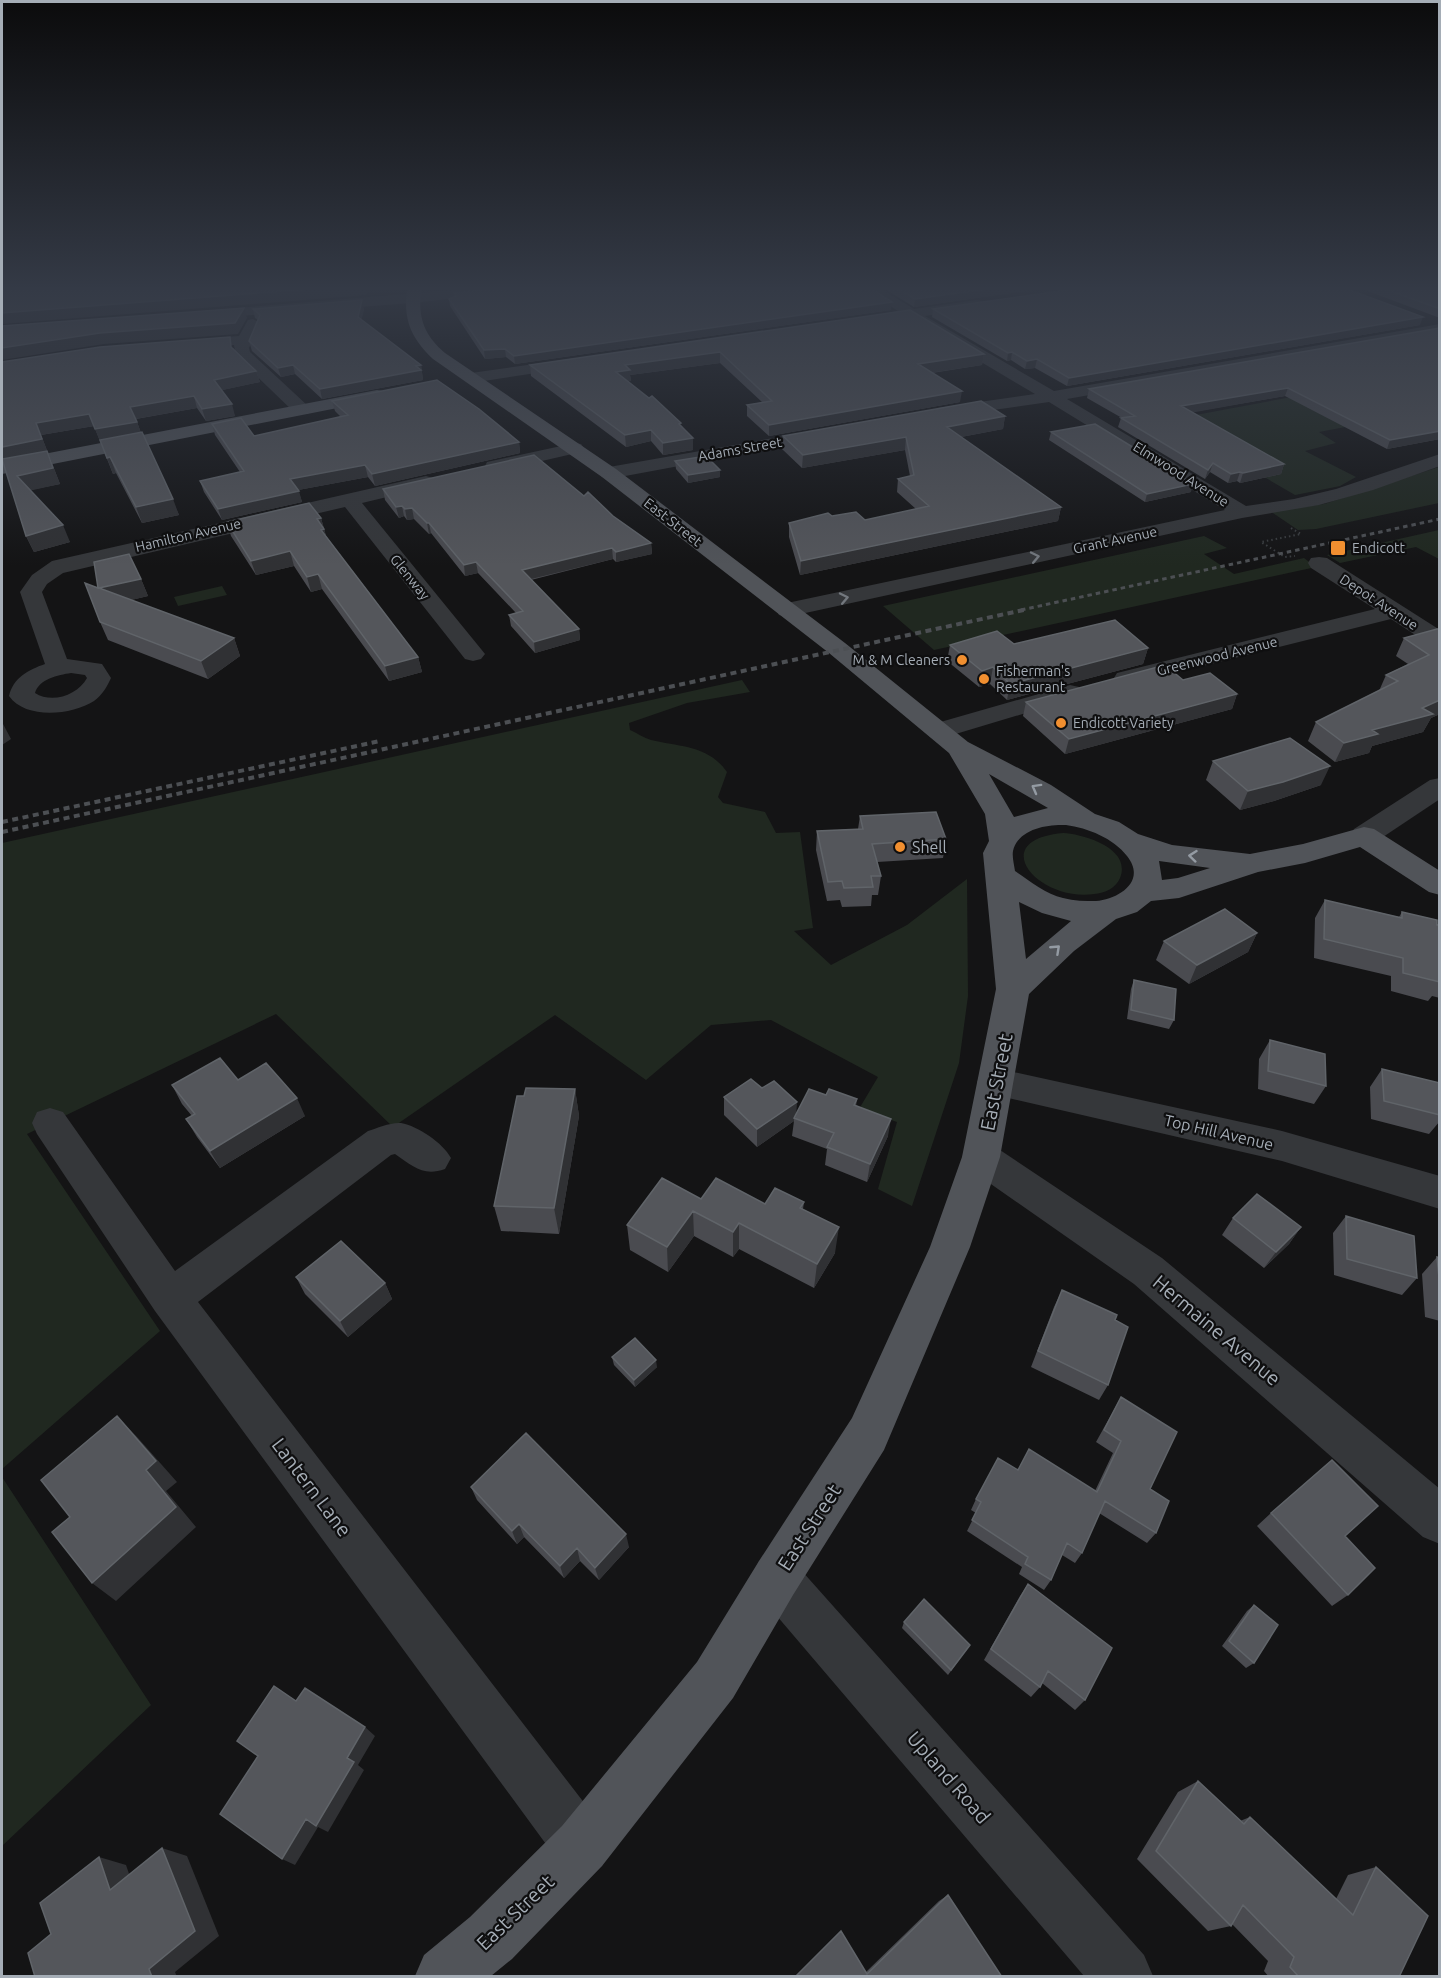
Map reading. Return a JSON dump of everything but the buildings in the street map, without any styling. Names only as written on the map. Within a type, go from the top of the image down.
[{"type":"main road","name":"East Street","points":[[476,381],[609,472],[949,739],[1086,819]]},
{"type":"main road","points":[[2,468],[393,392]]},
{"type":"main road","name":"East Street","points":[[949,739],[999,814],[1002,839]]},
{"type":"main road","points":[[1131,841],[1144,858],[1148,876],[1142,892],[1128,904],[1107,910],[1082,912],[1055,907],[1031,897],[1002,876],[998,853],[1002,839],[1021,823],[1051,816],[1086,819],[1110,828],[1131,841],[1169,854],[1251,864]]},
{"type":"main road","points":[[1142,892],[1179,888],[1251,864],[1305,853],[1364,836],[1440,885]]},
{"type":"main road","name":"East Street","points":[[445,1977],[491,1938],[582,1846],[715,1680],[776,1578],[868,1434],[950,1247],[981,1157],[1013,989],[1002,876]]},
{"type":"main road","points":[[1013,989],[1063,943],[1107,910]]},
{"type":"street","points":[[271,381],[302,410]]},
{"type":"street","name":"Elmwood Avenue","points":[[1024,381],[1168,464],[1242,512]]},
{"type":"street","points":[[928,415],[1137,381]]},
{"type":"street","name":"Adams Street","points":[[609,472],[836,432]]},
{"type":"street","points":[[474,471],[575,448]]},
{"type":"street","name":"Grant Avenue","points":[[787,610],[1242,512],[1325,500],[1359,490],[1440,459]]},
{"type":"street","name":"Hamilton Avenue","points":[[58,668],[31,592],[42,575],[76,561],[451,476]]},
{"type":"street","name":"Glenway","points":[[349,499],[473,654]]},
{"type":"street","name":"Depot Avenue","points":[[1312,558],[1440,641]]},
{"type":"street","name":"Greenwood Avenue","points":[[949,739],[1095,686],[1392,612]]},
{"type":"street","points":[[1364,836],[1440,786]]},
{"type":"street","name":"Top Hill Avenue","points":[[995,1082],[1282,1146],[1440,1192]]},
{"type":"street","name":"Lantern Lane","points":[[50,1123],[170,1298],[582,1846]]},
{"type":"street","points":[[170,1298],[381,1142],[399,1138],[432,1158]]},
{"type":"street","name":"Hermaine Avenue","points":[[981,1157],[1148,1271],[1440,1520]]},
{"type":"street","name":"Upland Road","points":[[776,1578],[1123,1977]]},
{"type":"path","points":[[1298,532],[1301,534],[1261,542],[1286,558],[1312,558]]},
{"type":"shaded area","points":[[1375,381],[1425,381],[1393,418],[1319,432],[1336,443],[1305,451],[1356,477],[1340,486],[1295,495],[1235,460],[1185,417]]},
{"type":"shaded area","points":[[1439,467],[1439,503],[1316,529],[1298,530],[1270,511],[1324,504]]},
{"type":"shaded area","points":[[1439,530],[1439,559],[1416,547],[1340,563],[1327,555]]},
{"type":"shaded area","points":[[1204,536],[1227,548],[1204,554],[1234,574],[1304,558],[1316,567],[934,650],[883,606]]},
{"type":"shaded area","points":[[222,586],[227,595],[178,606],[174,597]]},
{"type":"shaded area","points":[[742,680],[750,692],[687,703],[629,723],[630,730],[651,740],[693,748],[711,757],[727,772],[718,797],[723,803],[765,812],[776,833],[800,832],[813,928],[794,931],[831,965],[907,925],[967,879],[968,996],[959,1063],[912,1206],[878,1189],[897,1122],[859,1109],[878,1077],[771,1020],[711,1025],[646,1080],[555,1015],[393,1127],[276,1014],[27,1134],[160,1331],[2,1469],[2,843]]},
{"type":"shaded area","points":[[1063,833],[1082,836],[1113,851],[1122,867],[1116,885],[1094,894],[1073,894],[1055,889],[1039,880],[1028,869],[1024,857],[1027,847],[1040,838]]},
{"type":"shaded area","points":[[2,1477],[151,1705],[2,1846]]},
{"type":"railway","points":[[1021,610],[1440,519]]},
{"type":"railway","points":[[2,832],[1028,609]]},
{"type":"railway","points":[[2,822],[380,741]]},
{"type":"place","name":"Endicott","points":[[1338,548]]},
{"type":"place","name":"M & M Cleaners","points":[[962,660]]},
{"type":"place","name":"Fisherman's Restaurant","points":[[984,679]]},
{"type":"place","name":"Endicott Variety","points":[[1061,723]]},
{"type":"place","name":"Shell","points":[[900,847]]}]
